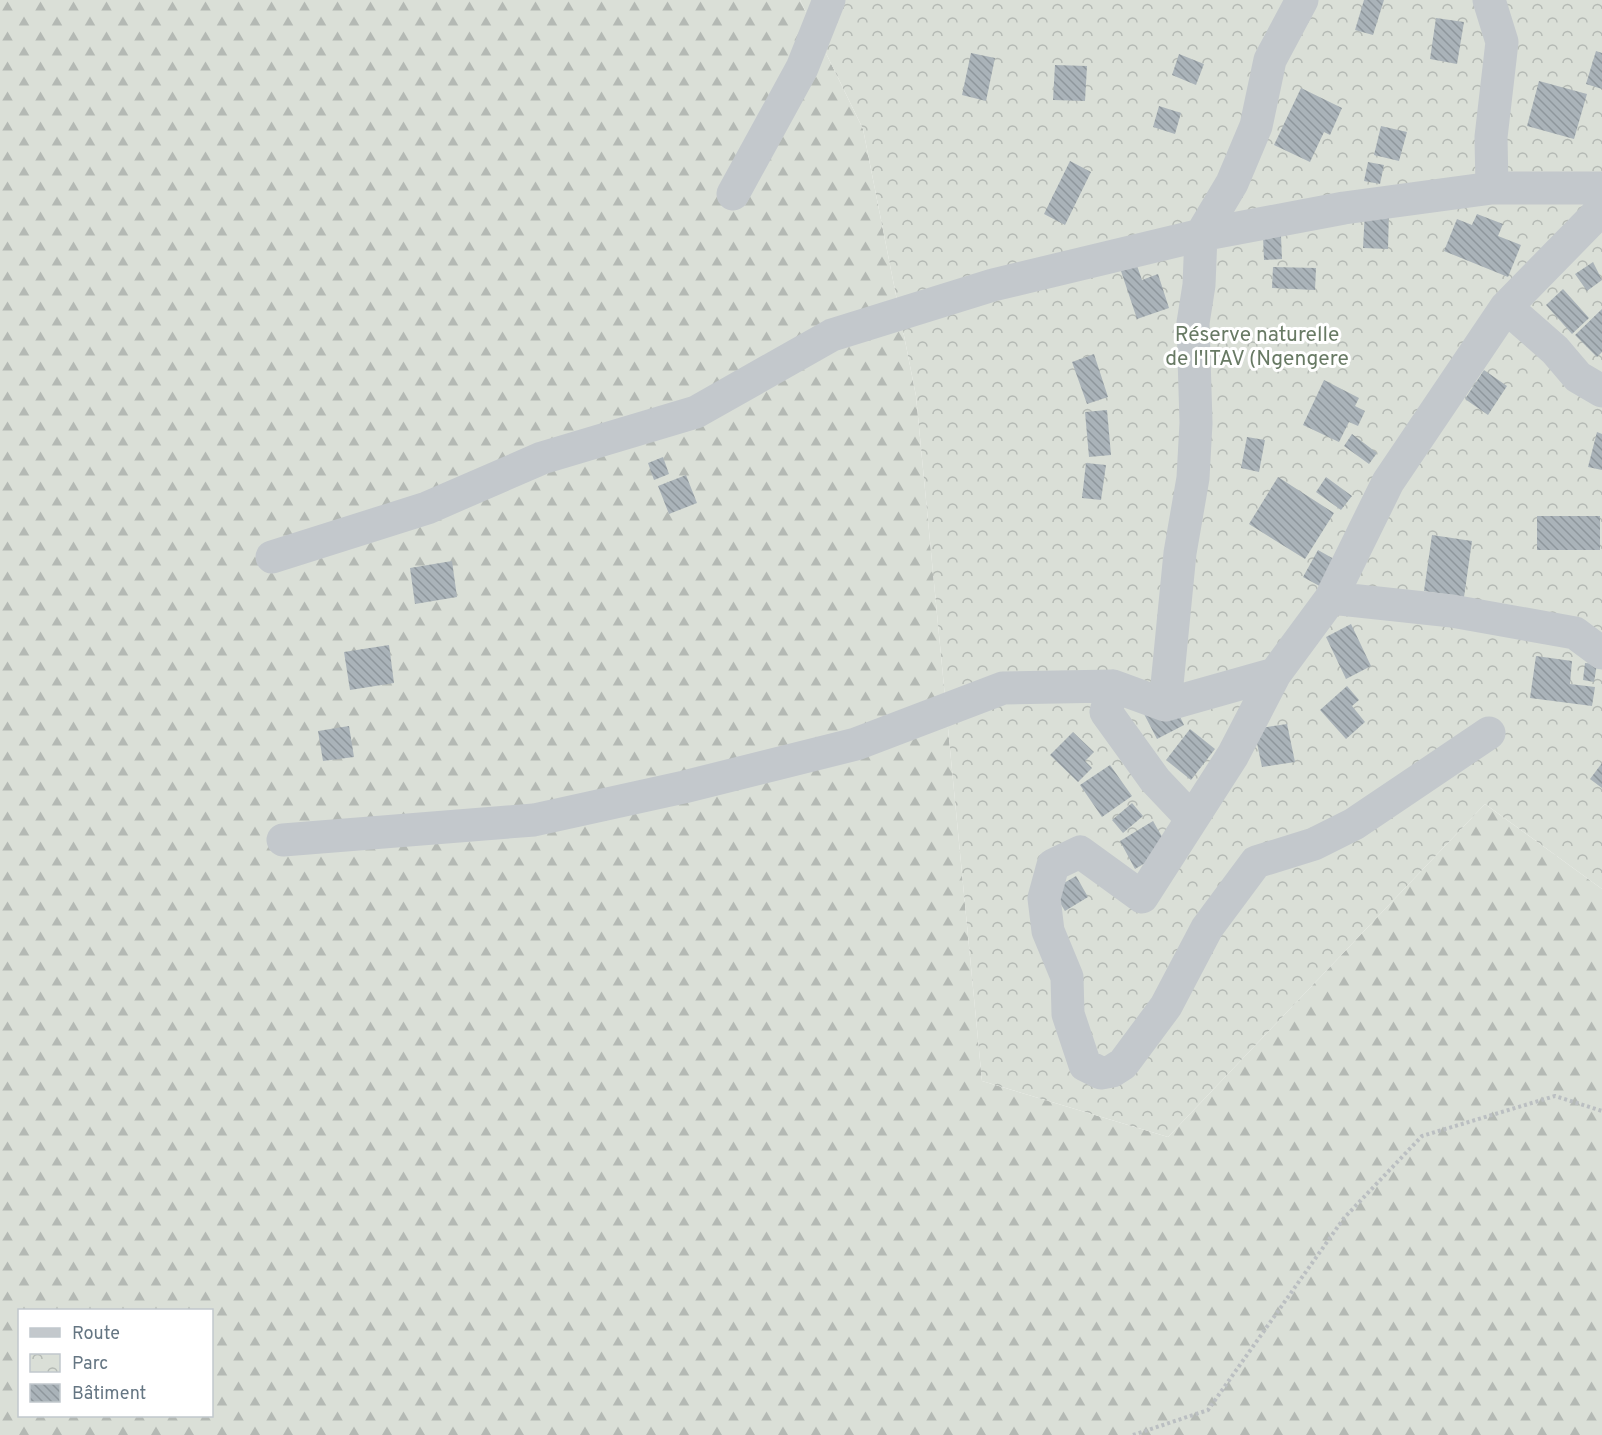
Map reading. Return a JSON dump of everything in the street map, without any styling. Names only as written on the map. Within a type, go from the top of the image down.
[{"type":"street","points":[[733,194],[802,68],[829,0]]},
{"type":"street","points":[[1165,705],[1180,553],[1192,478],[1196,423],[1193,323],[1199,285],[1201,235],[1232,183],[1256,126],[1270,60],[1302,0]]},
{"type":"street","points":[[1489,0],[1502,42],[1491,137],[1492,188]]},
{"type":"street","points":[[272,557],[427,508],[542,458],[696,412],[832,335],[993,285],[1201,235],[1344,208],[1492,188],[1602,189]]},
{"type":"street","points":[[1489,733],[1354,824],[1314,844],[1256,862],[1208,928],[1166,1006],[1123,1064],[1112,1071],[1101,1073],[1085,1065],[1068,1014],[1067,976],[1048,931],[1044,898],[1053,865],[1080,852],[1142,897],[1233,755],[1275,674],[1330,598],[1388,482],[1506,307],[1602,209]]},
{"type":"street","points":[[1506,307],[1555,350],[1578,377],[1602,392]]},
{"type":"street","points":[[1330,598],[1452,611],[1575,633],[1602,653]]},
{"type":"street","points":[[283,840],[534,820],[856,744],[1003,688],[1113,686],[1165,705],[1275,674]]},
{"type":"street","points":[[1113,686],[1106,712],[1155,780],[1192,819]]},
{"type":"path","points":[[1133,1435],[1208,1410],[1344,1218],[1422,1136],[1555,1096],[1602,1111]]},
{"type":"green space","points":[[0,0],[800,0],[863,129],[916,396],[982,1081],[1168,1137],[1485,804],[1602,889],[1602,1435],[0,1435]]},
{"type":"green space","name":"Réserve naturelle de l'ITAV (Ngengere","points":[[800,0],[1602,0],[1602,889],[1485,804],[1168,1137],[982,1081],[916,396],[863,129]]},
{"type":"building","points":[[1364,0],[1384,0],[1373,35],[1355,30]]},
{"type":"building","points":[[1436,18],[1464,22],[1457,64],[1430,59]]},
{"type":"building","points":[[1596,51],[1602,53],[1602,89],[1586,84]]},
{"type":"building","points":[[971,53],[995,58],[986,101],[962,95]]},
{"type":"building","points":[[1179,54],[1204,64],[1196,85],[1172,75]]},
{"type":"building","points":[[1055,65],[1087,66],[1085,101],[1053,100]]},
{"type":"building","points":[[1539,81],[1587,94],[1574,139],[1527,126]]},
{"type":"building","points":[[1301,88],[1342,108],[1330,135],[1324,132],[1310,162],[1274,145]]},
{"type":"building","points":[[1159,106],[1181,113],[1175,134],[1153,127]]},
{"type":"building","points":[[1381,126],[1407,132],[1399,161],[1374,155]]},
{"type":"building","points":[[1070,161],[1091,172],[1065,225],[1044,214]]},
{"type":"building","points":[[1368,162],[1384,165],[1380,184],[1364,181]]},
{"type":"building","points":[[1365,210],[1389,210],[1388,249],[1363,248]]},
{"type":"building","points":[[1477,214],[1503,224],[1498,236],[1521,245],[1508,277],[1444,251],[1457,219],[1472,225]]},
{"type":"building","points":[[1263,236],[1281,236],[1282,259],[1264,260]]},
{"type":"building","points":[[1134,257],[1142,280],[1158,274],[1169,308],[1137,319],[1118,262]]},
{"type":"building","points":[[1593,262],[1602,280],[1587,291],[1575,274]]},
{"type":"building","points":[[1273,267],[1316,268],[1315,290],[1272,288]]},
{"type":"building","points":[[1563,289],[1589,318],[1572,334],[1546,305]]},
{"type":"building","points":[[1602,309],[1602,352],[1597,357],[1575,335]]},
{"type":"building","points":[[1094,354],[1108,397],[1087,404],[1072,362]]},
{"type":"building","points":[[1484,370],[1507,386],[1488,415],[1465,399]]},
{"type":"building","points":[[1324,380],[1359,398],[1355,406],[1365,411],[1358,426],[1349,422],[1339,442],[1303,425]]},
{"type":"building","points":[[1107,410],[1111,455],[1089,457],[1085,412]]},
{"type":"building","points":[[1597,432],[1602,434],[1602,470],[1588,467]]},
{"type":"building","points":[[1352,434],[1377,453],[1369,464],[1344,446]]},
{"type":"building","points":[[1247,437],[1265,440],[1259,472],[1241,468]]},
{"type":"building","points":[[663,457],[669,474],[654,480],[648,463]]},
{"type":"building","points":[[1086,463],[1106,465],[1101,500],[1082,498]]},
{"type":"building","points":[[686,475],[697,503],[669,514],[658,486]]},
{"type":"building","points":[[1278,477],[1334,513],[1305,559],[1249,524]]},
{"type":"building","points":[[1326,477],[1352,496],[1341,510],[1316,492]]},
{"type":"building","points":[[1537,516],[1600,516],[1600,550],[1537,550]]},
{"type":"building","points":[[1432,535],[1472,541],[1464,597],[1424,591]]},
{"type":"building","points":[[1318,550],[1341,563],[1325,589],[1303,577]]},
{"type":"building","points":[[452,561],[457,597],[415,604],[410,568]]},
{"type":"building","points":[[1351,624],[1371,666],[1346,679],[1326,637]]},
{"type":"building","points":[[389,645],[394,683],[350,690],[344,652]]},
{"type":"building","points":[[1536,656],[1572,661],[1570,684],[1595,687],[1592,706],[1530,698]]},
{"type":"building","points":[[1585,663],[1597,664],[1594,682],[1583,680]]},
{"type":"building","points":[[1347,686],[1359,700],[1352,706],[1365,722],[1346,739],[1320,710]]},
{"type":"building","points":[[1171,698],[1184,725],[1157,739],[1143,712]]},
{"type":"building","points":[[1287,724],[1295,762],[1262,767],[1254,729]]},
{"type":"building","points":[[349,726],[354,757],[323,761],[318,731]]},
{"type":"building","points":[[1190,729],[1215,749],[1191,780],[1166,760]]},
{"type":"building","points":[[1073,732],[1094,752],[1085,761],[1092,768],[1078,782],[1050,755]]},
{"type":"building","points":[[1602,763],[1602,788],[1590,779]]},
{"type":"building","points":[[1110,765],[1132,796],[1102,817],[1080,785]]},
{"type":"building","points":[[1132,803],[1143,816],[1123,833],[1112,820]]},
{"type":"building","points":[[1153,821],[1169,849],[1135,869],[1120,841]]},
{"type":"building","points":[[1076,876],[1088,897],[1065,911],[1052,890]]}]
